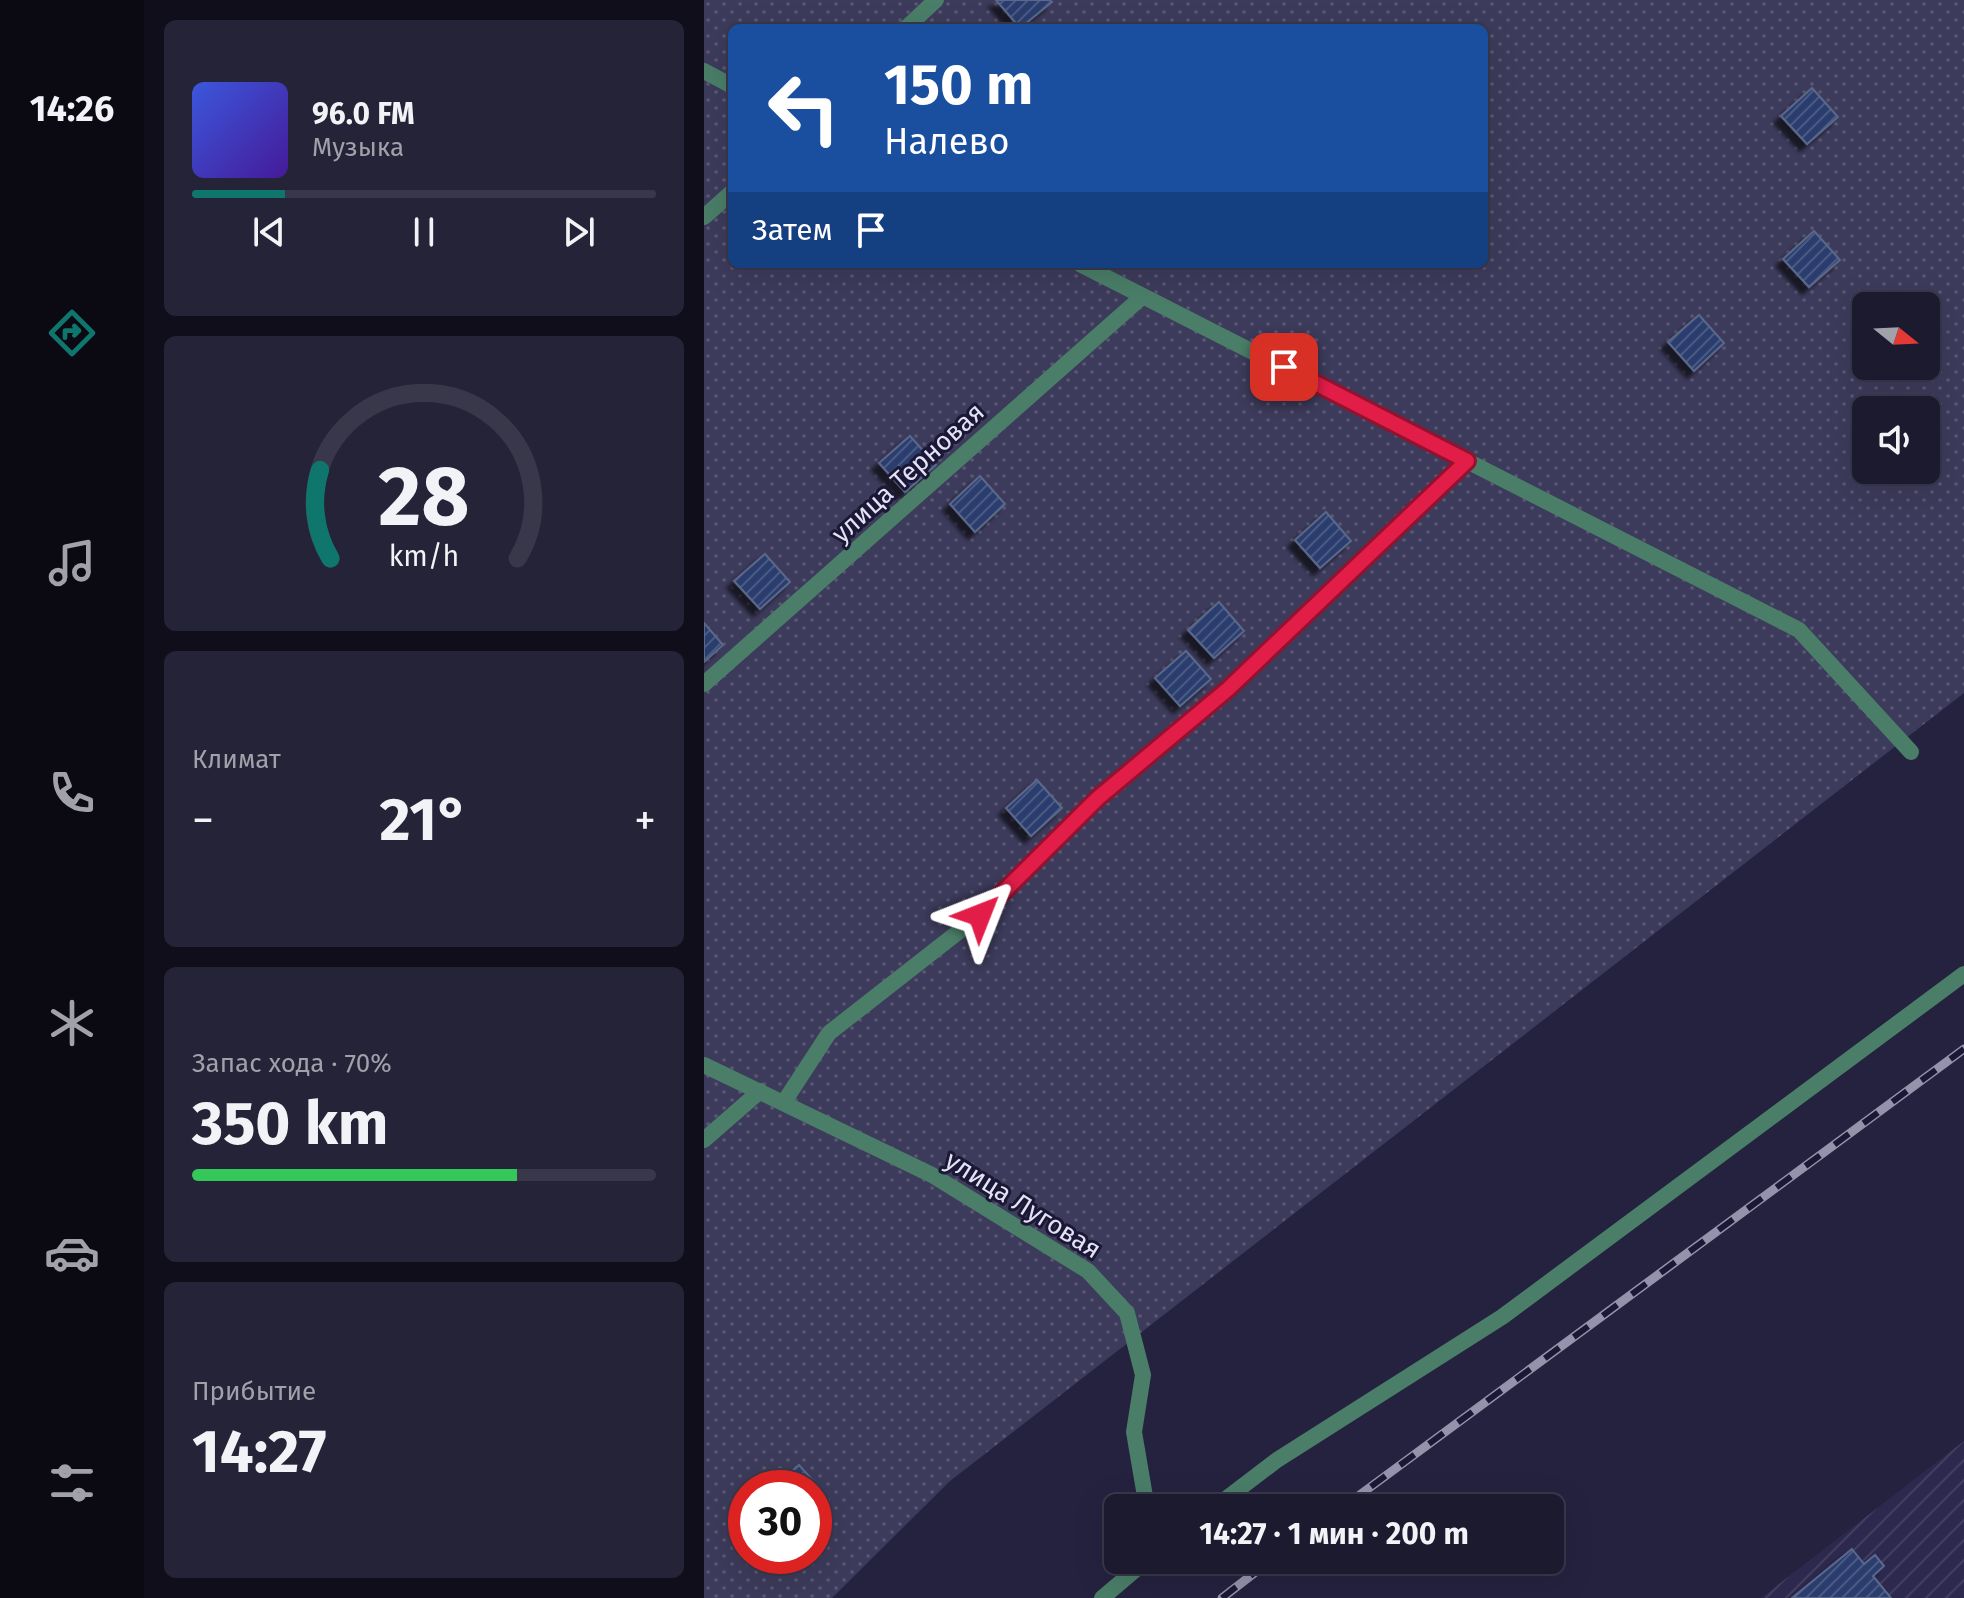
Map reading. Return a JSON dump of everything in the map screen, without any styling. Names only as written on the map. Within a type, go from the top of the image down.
[{"type":"street","points":[[910,24],[936,0]]},
{"type":"street","points":[[704,71],[728,84]]},
{"type":"street","points":[[704,217],[728,196]]},
{"type":"street","points":[[1088,268],[1799,630],[1911,752]]},
{"type":"street","name":"улица Терновая","points":[[704,684],[1143,296]]},
{"type":"street","points":[[784,1102],[829,1033],[980,915],[1098,798],[1228,689],[1467,461]]},
{"type":"street","points":[[1232,1494],[1277,1460],[1502,1317],[1964,974]]},
{"type":"street","name":"улица Луговая","points":[[704,1065],[932,1175],[1088,1271],[1127,1313],[1143,1375],[1134,1432],[1145,1494]]},
{"type":"street","points":[[704,1140],[760,1091]]},
{"type":"street","points":[[1102,1598],[1130,1574]]},
{"type":"shaded area","points":[[704,0],[1964,0],[1964,693],[950,1481],[832,1598],[704,1598]]},
{"type":"shaded area","points":[[1964,1441],[1964,1598],[1761,1598]]},
{"type":"building","points":[[996,0],[1052,2],[1025,24],[1017,24]]},
{"type":"building","points":[[1812,88],[1838,117],[1807,144],[1781,116]]},
{"type":"building","points":[[1814,231],[1840,260],[1809,287],[1783,259]]},
{"type":"building","points":[[1699,315],[1724,343],[1694,371],[1668,342]]},
{"type":"building","points":[[910,436],[936,465],[905,492],[879,463]]},
{"type":"building","points":[[980,476],[1005,504],[975,532],[950,504]]},
{"type":"building","points":[[1326,512],[1351,541],[1320,568],[1295,540]]},
{"type":"building","points":[[765,554],[790,582],[760,609],[734,581]]},
{"type":"building","points":[[1219,602],[1244,631],[1214,658],[1188,630]]},
{"type":"building","points":[[704,623],[723,645],[704,662]]},
{"type":"building","points":[[1186,651],[1211,679],[1180,706],[1155,678]]},
{"type":"building","points":[[1037,780],[1062,808],[1031,836],[1006,808]]},
{"type":"building","points":[[1852,1549],[1864,1564],[1875,1555],[1884,1566],[1873,1576],[1891,1598],[1792,1598]]},
{"type":"railway","points":[[1361,1494],[1964,1049]]},
{"type":"railway","points":[[1222,1598],[1253,1574]]},
{"type":"route","points":[[980,915],[1098,798],[1228,689],[1467,461],[1284,367]]}]
